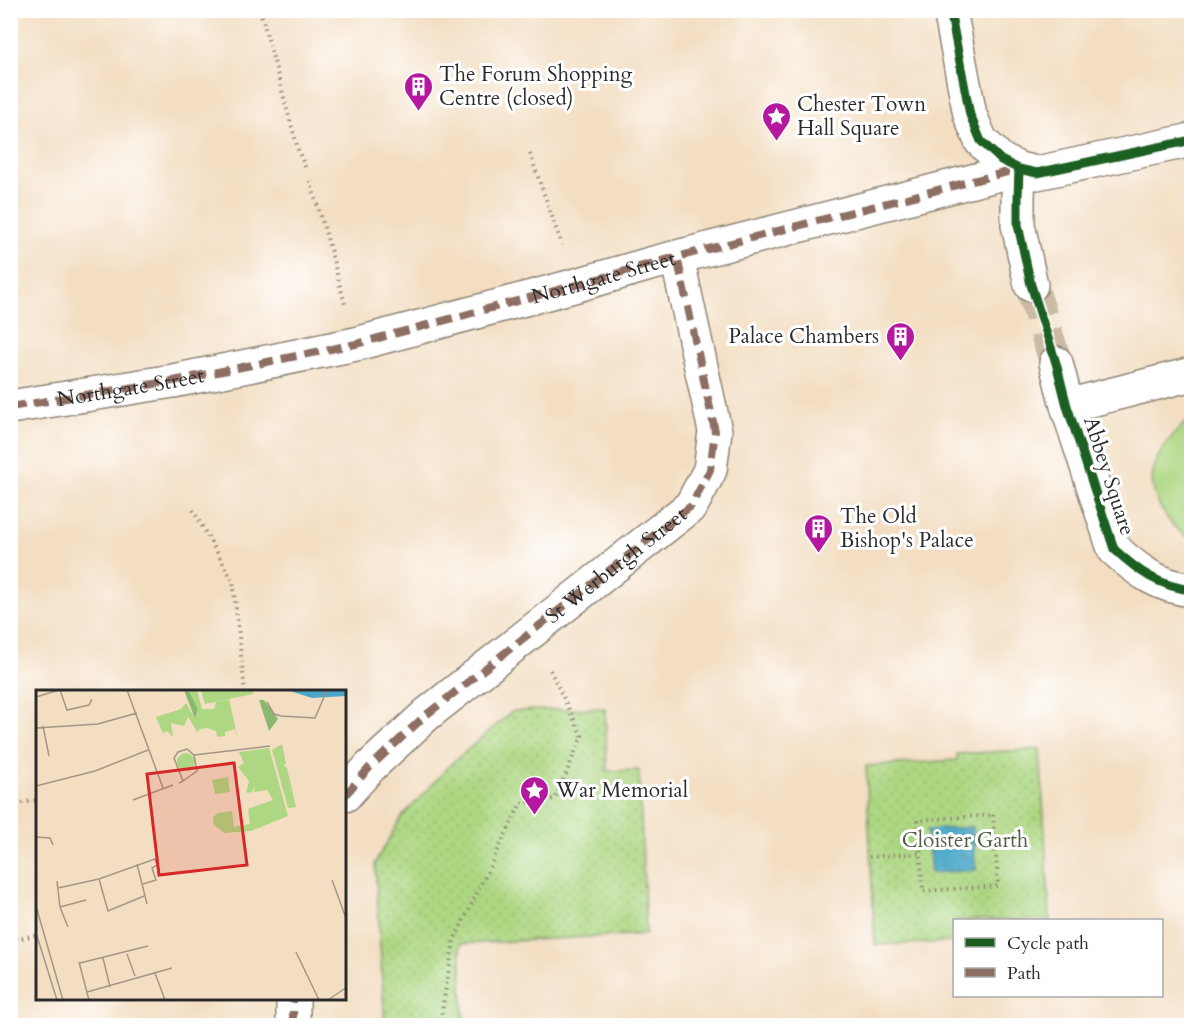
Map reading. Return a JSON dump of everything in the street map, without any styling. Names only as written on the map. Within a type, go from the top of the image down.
[{"type":"street","points":[[950,10],[970,115],[981,141],[1001,160],[1020,169],[1018,225],[1031,285]]},
{"type":"street","name":"Northgate Street","points":[[10,407],[173,381],[356,344],[677,257],[1020,169],[1037,173],[1191,140]]},
{"type":"street","name":"St Werburgh Street","points":[[346,794],[370,767],[426,715],[691,506],[711,470],[715,431],[677,257]]},
{"type":"street","name":"Abbey Square","points":[[1056,363],[1067,406],[1114,549],[1151,579],[1168,586],[1191,590]]},
{"type":"street","name":"Abbey Square","points":[[1067,406],[1191,374]]},
{"type":"street","points":[[293,1000],[293,1026]]},
{"type":"path","points":[[260,10],[299,153],[307,171]]},
{"type":"path","points":[[530,154],[577,285]]},
{"type":"path","points":[[310,181],[356,344]]},
{"type":"path","points":[[193,510],[233,580],[245,690]]},
{"type":"path","points":[[442,1026],[442,1011],[454,940],[521,803],[555,799],[582,736],[532,632]]},
{"type":"path","points":[[10,805],[36,800]]},
{"type":"path","points":[[993,815],[998,886],[923,891],[921,853],[918,820],[993,815]]},
{"type":"path","points":[[974,846],[995,845]]},
{"type":"path","points":[[869,857],[921,853]]},
{"type":"path","points":[[10,940],[36,935]]},
{"type":"green space","points":[[1191,419],[1191,538],[1179,531],[1163,512],[1152,480],[1155,465],[1162,450],[1173,435]]},
{"type":"green space","points":[[605,708],[607,771],[639,770],[646,934],[460,944],[464,1025],[385,1025],[375,863],[401,818],[452,763],[513,711]]},
{"type":"green space","name":"Cloister Garth","points":[[1040,749],[1050,919],[953,919],[953,942],[875,945],[866,766],[957,760],[957,754]]},
{"type":"water","points":[[972,827],[976,870],[931,873],[927,830]]},
{"type":"tunnel","points":[[1031,285],[1056,363]]},
{"type":"marked path","points":[[10,407],[173,381],[356,344],[650,264],[1019,169]]},
{"type":"marked path","points":[[346,794],[370,767],[426,715],[691,506],[710,470],[715,431],[677,257]]},
{"type":"marked path","points":[[293,1000],[293,1026]]},
{"type":"cycle path","points":[[950,10],[970,115],[981,141],[1001,160],[1019,169],[1037,173],[1192,140]]},
{"type":"cycle path","points":[[1019,169],[1018,225],[1031,285],[1067,406],[1114,549],[1149,576],[1169,585],[1192,590]]},
{"type":"place","name":"The Forum Shopping Centre (closed)","points":[[418,112]]},
{"type":"place","name":"Chester Town Hall Square","points":[[776,142]]},
{"type":"place","name":"Palace Chambers","points":[[900,362]]},
{"type":"place","name":"The Old Bishop's Palace","points":[[819,554]]},
{"type":"place","name":"War Memorial","points":[[535,816]]}]
